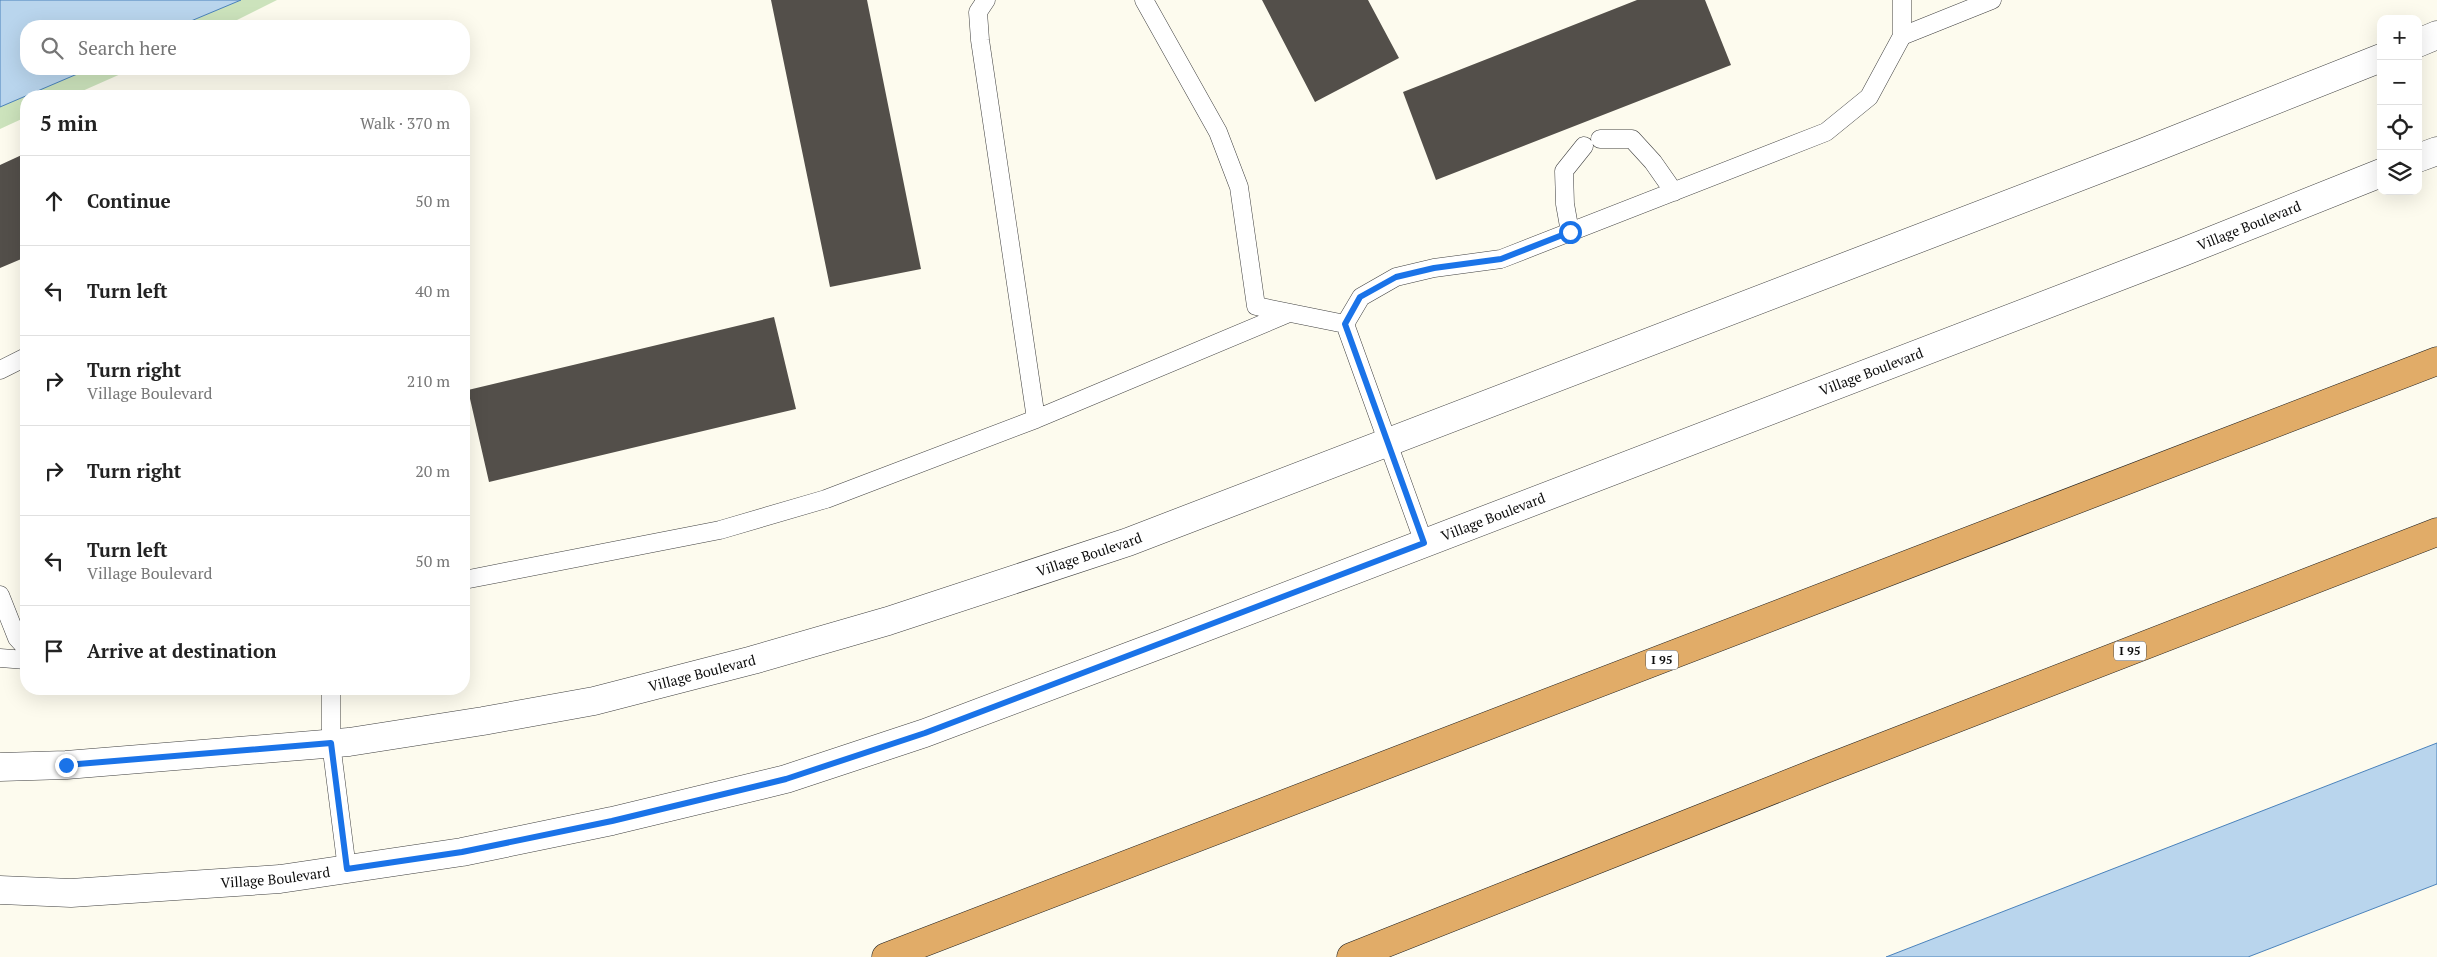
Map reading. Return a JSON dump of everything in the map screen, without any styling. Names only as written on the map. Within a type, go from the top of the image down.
[{"type":"highway","name":"I 95","points":[[886,957],[2437,361]]},
{"type":"highway","name":"I 95","points":[[1351,957],[1823,770],[2437,532]]},
{"type":"street","points":[[2422,41],[2437,35]]},
{"type":"street","name":"Village Boulevard","points":[[0,767],[66,765],[331,743],[473,723],[594,702],[753,660],[888,621],[1128,542],[2144,152],[2377,60]]},
{"type":"street","points":[[2422,156],[2437,150]]},
{"type":"street","name":"Village Boulevard","points":[[0,890],[71,893],[280,878],[347,869],[471,850],[612,821],[786,779],[925,733],[2174,255],[2377,175]]},
{"type":"lane","points":[[986,0],[978,12],[980,40],[1036,419]]},
{"type":"lane","points":[[1144,0],[1218,132],[1239,187],[1256,306],[1345,324]]},
{"type":"lane","points":[[1424,543],[1345,324],[1360,297],[1396,277],[1434,268],[1501,259],[1826,132],[1869,97],[1902,36],[1902,0]]},
{"type":"lane","points":[[1902,36],[1992,0]]},
{"type":"lane","points":[[1600,139],[1632,139],[1653,162],[1674,192]]},
{"type":"lane","points":[[1570,232],[1565,204],[1564,171],[1584,146]]},
{"type":"lane","points":[[470,579],[720,530],[826,499],[1036,419],[1289,313]]},
{"type":"lane","points":[[0,370],[20,361]]},
{"type":"lane","points":[[0,595],[20,641]]},
{"type":"lane","points":[[0,658],[20,660]]},
{"type":"lane","points":[[330,695],[331,743],[347,869]]},
{"type":"green space","points":[[0,0],[277,0],[237,20],[20,20],[20,75],[118,75],[85,90],[20,90],[20,120],[0,129]]},
{"type":"water","points":[[0,0],[241,0],[193,20],[20,20],[20,75],[75,75],[40,90],[20,90],[20,98],[0,107]]},
{"type":"water","points":[[2437,743],[2437,884],[2248,957],[1886,957]]},
{"type":"building","points":[[771,0],[867,0],[921,269],[830,287]]},
{"type":"building","points":[[1262,0],[1368,0],[1399,58],[1315,102]]},
{"type":"building","points":[[1637,0],[1705,0],[1731,65],[1436,180],[1403,92]]},
{"type":"building","points":[[20,156],[20,260],[0,268],[0,165]]},
{"type":"building","points":[[774,317],[796,409],[489,482],[470,399],[470,390]]},
{"type":"route","points":[[66,765],[331,743],[347,869],[462,852],[612,821],[786,779],[925,733],[1424,543],[1345,324],[1360,297],[1396,277],[1434,268],[1501,259],[1570,232]]}]
